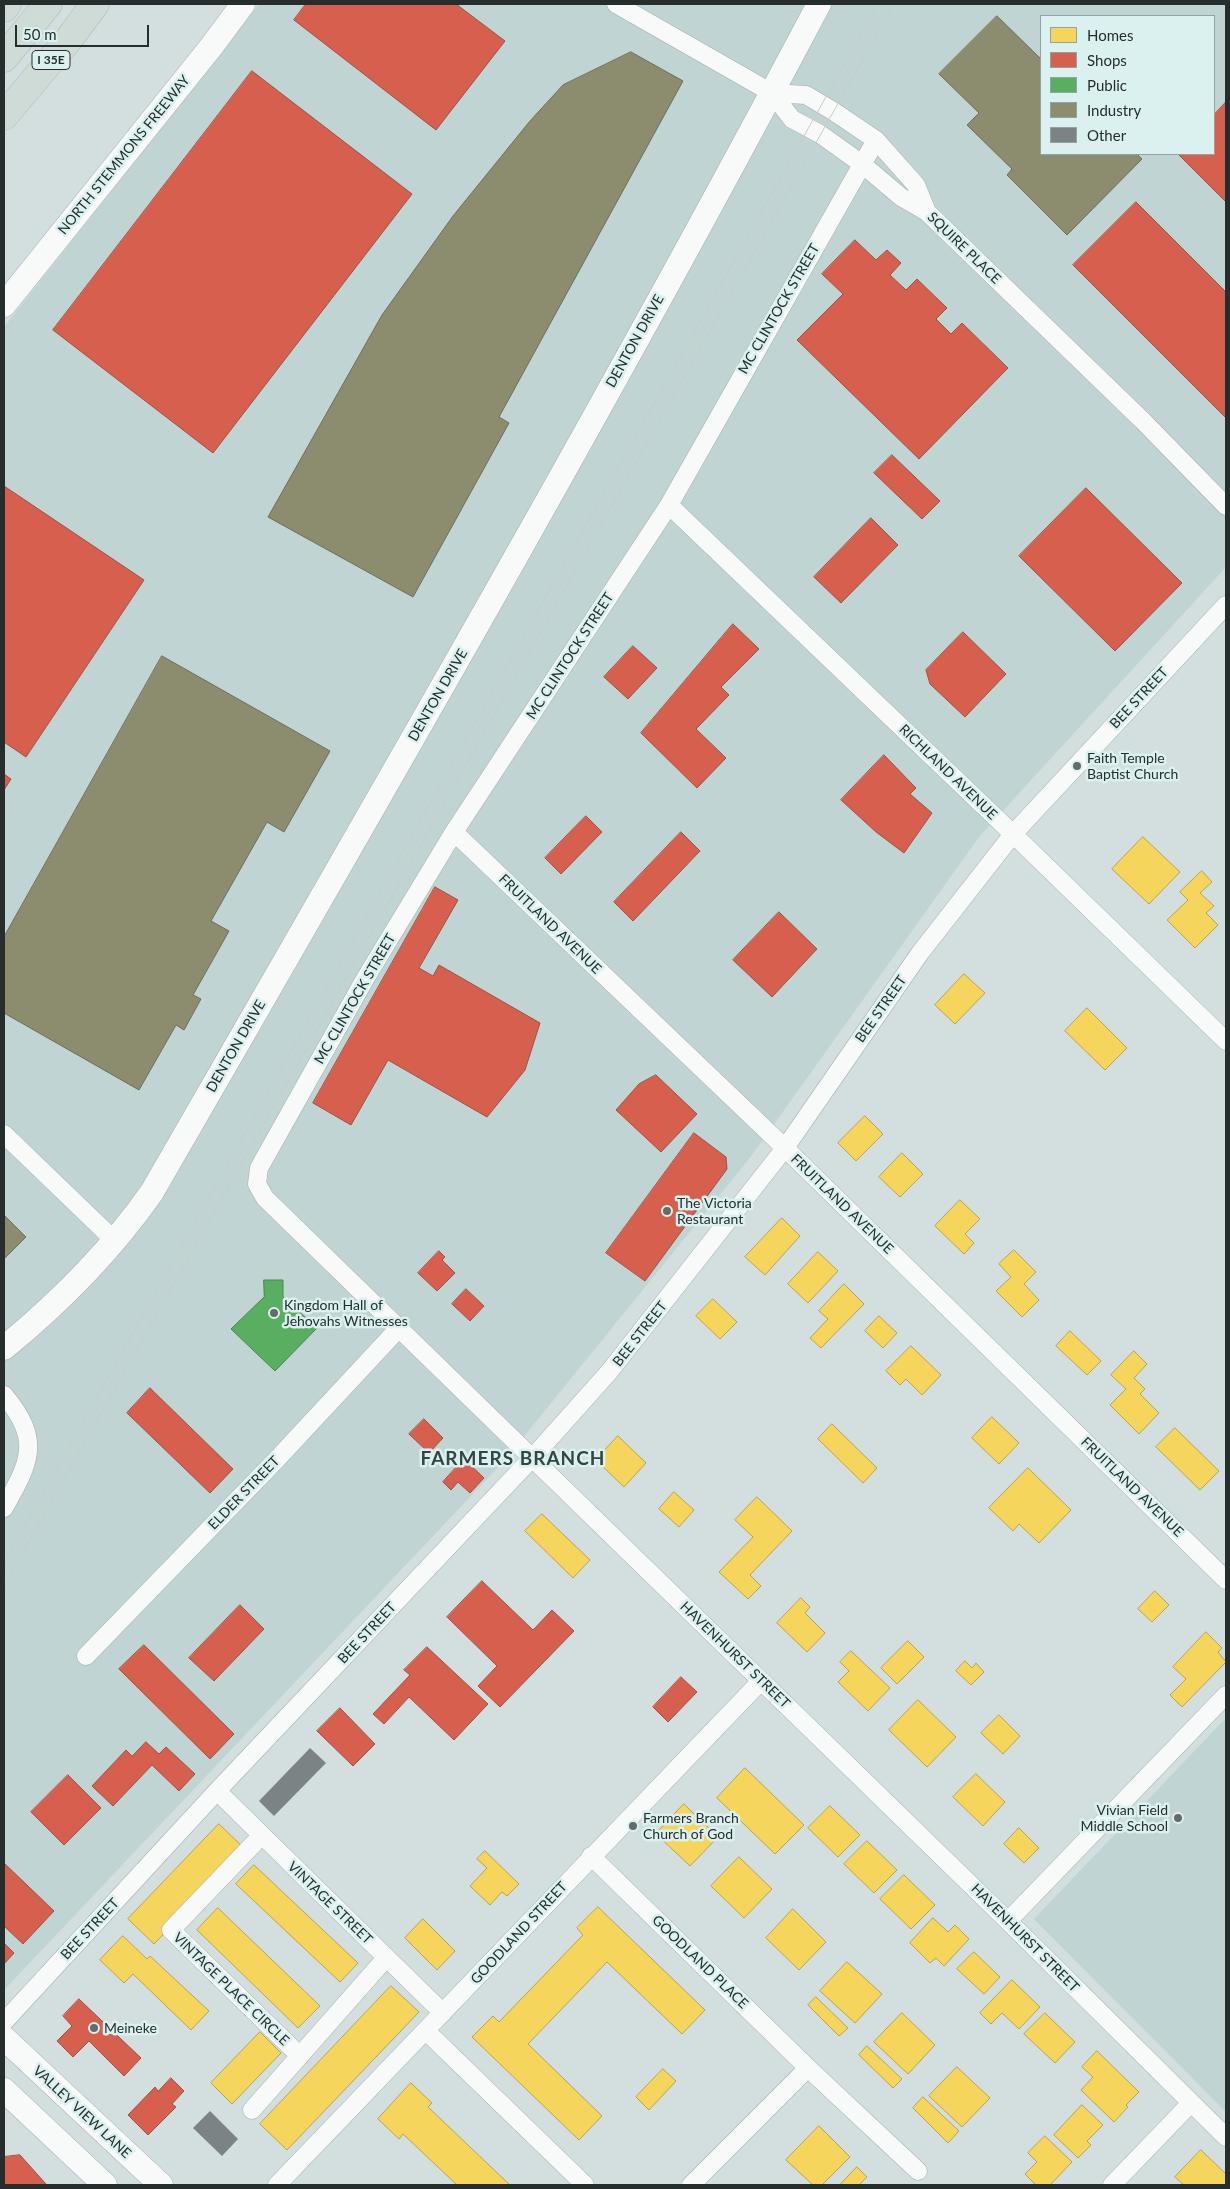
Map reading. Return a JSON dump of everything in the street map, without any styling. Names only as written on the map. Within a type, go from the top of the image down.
[{"type":"highway","points":[[4,8],[7,4]]},
{"type":"highway","points":[[4,58],[48,4]]},
{"type":"highway","name":"I 35E","points":[[4,116],[96,4]]},
{"type":"street","name":"NORTH STEMMONS FREEWAY","points":[[4,305],[243,4]]},
{"type":"street","name":"SQUIRE PLACE","points":[[616,4],[772,93],[792,119],[820,134],[862,164],[901,197],[927,212],[1143,421],[1226,506]]},
{"type":"street","name":"DENTON DRIVE","points":[[4,1348],[64,1297],[115,1241],[152,1192],[463,652],[772,93],[819,4]]},
{"type":"street","points":[[772,93],[806,95],[876,140],[916,185],[927,212]]},
{"type":"street","name":"MC CLINTOCK STREET","points":[[259,1168],[365,979],[454,832],[669,505],[876,140]]},
{"type":"street","name":"RICHLAND AVENUE","points":[[669,505],[1226,1041]]},
{"type":"street","name":"BEE STREET","points":[[4,2022],[533,1458],[609,1372],[785,1148],[920,954],[1013,834],[1226,605]]},
{"type":"street","name":"FRUITLAND AVENUE","points":[[454,832],[785,1148],[1226,1580]]},
{"type":"street","points":[[4,1134],[115,1241]]},
{"type":"street","name":"HAVENHURST STREET","points":[[259,1168],[257,1184],[264,1198],[1008,1921],[1226,2137]]},
{"type":"street","name":"ELDER STREET","points":[[86,1656],[278,1458],[399,1328]]},
{"type":"street","points":[[4,1395],[22,1421],[28,1443],[28,1461],[4,1508]]},
{"type":"street","name":"GOODLAND STREET","points":[[277,2185],[760,1680]]},
{"type":"street","points":[[1008,1921],[1226,1695]]},
{"type":"street","name":"VINTAGE STREET","points":[[218,1792],[443,2013]]},
{"type":"street","name":"VINTAGE PLACE CIRCLE","points":[[262,1835],[170,1930],[300,2056]]},
{"type":"street","name":"GOODLAND PLACE","points":[[591,1856],[808,2068],[918,2171]]},
{"type":"street","name":"VINTAGE PLACE CIRCLE","points":[[252,2110],[386,1958]]},
{"type":"street","points":[[426,2031],[585,2185]]},
{"type":"street","name":"VALLEY VIEW LANE","points":[[4,2038],[161,2185]]},
{"type":"street","points":[[691,2185],[808,2068]]},
{"type":"street","points":[[4,2090],[105,2185]]},
{"type":"street","points":[[1112,2185],[1191,2103]]},
{"type":"shaded area","points":[[259,4],[1226,4],[1226,567],[979,837],[752,1155],[504,1461],[4,1990],[4,327]]},
{"type":"shaded area","name":"Vivian Field Middle School","points":[[1226,1718],[1226,2112],[1034,1919]]},
{"type":"building: Homes","points":[[1143,837],[1180,872],[1149,904],[1112,869]]},
{"type":"building: Homes","points":[[1202,871],[1212,882],[1200,893],[1214,906],[1206,913],[1218,925],[1195,948],[1167,920],[1188,900],[1180,892]]},
{"type":"building: Homes","points":[[964,974],[985,993],[955,1024],[935,1005]]},
{"type":"building: Homes","points":[[1087,1008],[1127,1048],[1105,1070],[1065,1031]]},
{"type":"building: Homes","points":[[865,1116],[883,1134],[856,1161],[838,1143]]},
{"type":"building: Homes","points":[[902,1153],[923,1174],[900,1197],[879,1177]]},
{"type":"building: Homes","points":[[960,1200],[980,1219],[965,1234],[974,1243],[964,1254],[935,1226]]},
{"type":"building: Homes","points":[[782,1218],[800,1236],[765,1275],[745,1257]]},
{"type":"building: Homes","points":[[1014,1250],[1036,1272],[1024,1284],[1039,1300],[1022,1317],[996,1291],[1011,1277],[999,1264]]},
{"type":"building: Homes","points":[[818,1252],[838,1271],[808,1303],[788,1284]]},
{"type":"building: Homes","points":[[844,1284],[864,1304],[821,1348],[810,1338],[828,1319],[819,1311]]},
{"type":"building: Homes","points":[[713,1299],[737,1322],[720,1339],[696,1316]]},
{"type":"building: Homes","points":[[879,1316],[897,1333],[883,1348],[865,1331]]},
{"type":"building: Homes","points":[[1070,1331],[1101,1361],[1087,1375],[1056,1346]]},
{"type":"building: Homes","points":[[911,1346],[941,1375],[922,1395],[906,1379],[900,1385],[886,1371]]},
{"type":"building: Homes","points":[[1134,1351],[1147,1364],[1134,1378],[1145,1389],[1140,1394],[1159,1413],[1139,1434],[1110,1405],[1126,1389],[1111,1375]]},
{"type":"building: Homes","points":[[992,1417],[1019,1443],[999,1464],[972,1438]]},
{"type":"building: Homes","points":[[832,1424],[877,1468],[863,1483],[818,1439]]},
{"type":"building: Homes","points":[[1175,1428],[1219,1471],[1200,1490],[1156,1447]]},
{"type":"building: Homes","points":[[618,1436],[646,1463],[624,1487],[596,1460]]},
{"type":"building: Homes","points":[[1028,1468],[1071,1510],[1039,1543],[1019,1524],[1013,1531],[989,1508]]},
{"type":"building: Homes","points":[[674,1492],[694,1510],[679,1527],[659,1509]]},
{"type":"building: Homes","points":[[757,1497],[792,1531],[750,1575],[761,1586],[748,1599],[719,1572],[753,1537],[735,1520]]},
{"type":"building: Homes","points":[[542,1514],[590,1560],[573,1578],[525,1531]]},
{"type":"building: Homes","points":[[1155,1591],[1169,1605],[1152,1622],[1138,1609]]},
{"type":"building: Homes","points":[[801,1598],[810,1607],[805,1613],[825,1633],[807,1652],[777,1623]]},
{"type":"building: Homes","points":[[1206,1632],[1222,1648],[1218,1652],[1226,1662],[1182,1707],[1170,1695],[1186,1679],[1173,1667]]},
{"type":"building: Homes","points":[[908,1641],[924,1657],[897,1684],[881,1668]]},
{"type":"building: Homes","points":[[851,1651],[890,1688],[868,1711],[838,1682],[849,1671],[840,1662]]},
{"type":"building: Homes","points":[[965,1661],[972,1668],[976,1663],[984,1672],[971,1685],[956,1671]]},
{"type":"building: Homes","points":[[918,1700],[956,1737],[927,1767],[889,1730]]},
{"type":"building: Homes","points":[[999,1715],[1020,1736],[1003,1754],[981,1733]]},
{"type":"building: Homes","points":[[745,1768],[804,1825],[775,1854],[717,1798]]},
{"type":"building: Homes","points":[[976,1774],[1005,1802],[983,1826],[953,1797]]},
{"type":"building: Homes","points":[[684,1804],[718,1837],[690,1866],[656,1834]]},
{"type":"building: Homes","points":[[830,1806],[860,1835],[838,1857],[808,1828]]},
{"type":"building: Homes","points":[[219,1824],[245,1849],[154,1944],[128,1919]]},
{"type":"building: Homes","points":[[1019,1828],[1039,1848],[1024,1863],[1004,1844]]},
{"type":"building: Homes","points":[[867,1841],[897,1870],[874,1893],[844,1864]]},
{"type":"building: Homes","points":[[485,1851],[519,1884],[507,1896],[502,1892],[490,1905],[470,1886],[487,1868],[477,1859]]},
{"type":"building: Homes","points":[[739,1857],[772,1889],[744,1918],[711,1886]]},
{"type":"building: Homes","points":[[254,1865],[358,1963],[340,1982],[236,1884]]},
{"type":"building: Homes","points":[[904,1875],[935,1905],[911,1929],[880,1899]]},
{"type":"building: Homes","points":[[598,1907],[705,2010],[682,2034],[607,1962],[528,2044],[602,2116],[579,2140],[472,2037],[493,2016],[499,2022],[583,1935],[577,1928]]},
{"type":"building: Homes","points":[[218,1908],[320,2006],[298,2028],[197,1930]]},
{"type":"building: Homes","points":[[793,1909],[826,1942],[799,1970],[766,1938]]},
{"type":"building: Homes","points":[[933,1918],[948,1932],[955,1925],[969,1939],[944,1966],[936,1958],[930,1963],[910,1943]]},
{"type":"building: Homes","points":[[423,1919],[455,1951],[437,1970],[405,1938]]},
{"type":"building: Homes","points":[[123,1936],[147,1959],[150,1956],[209,2011],[191,2030],[133,1974],[124,1983],[100,1960]]},
{"type":"building: Homes","points":[[974,1952],[1000,1977],[984,1994],[957,1969]]},
{"type":"building: Homes","points":[[847,1962],[882,1994],[855,2023],[820,1991]]},
{"type":"building: Homes","points":[[1012,1980],[1040,2007],[1019,2029],[1002,2013],[991,2024],[980,2013]]},
{"type":"building: Homes","points":[[391,1986],[419,2012],[287,2150],[260,2124]]},
{"type":"building: Homes","points":[[816,1997],[848,2028],[839,2036],[808,2005]]},
{"type":"building: Homes","points":[[902,2013],[935,2045],[908,2074],[874,2042]]},
{"type":"building: Homes","points":[[1045,2013],[1075,2042],[1055,2063],[1024,2034]]},
{"type":"building: Homes","points":[[260,2032],[281,2053],[232,2104],[211,2083]]},
{"type":"building: Homes","points":[[867,2046],[902,2079],[893,2088],[859,2055]]},
{"type":"building: Homes","points":[[1097,2051],[1139,2092],[1126,2105],[1128,2107],[1114,2122],[1081,2090],[1093,2077],[1082,2067]]},
{"type":"building: Homes","points":[[957,2067],[990,2098],[962,2127],[929,2096]]},
{"type":"building: Homes","points":[[663,2069],[676,2081],[649,2110],[636,2097]]},
{"type":"building: Homes","points":[[411,2083],[432,2103],[428,2107],[510,2185],[457,2185],[403,2134],[399,2139],[378,2119]]},
{"type":"building: Homes","points":[[923,2097],[959,2131],[948,2143],[913,2108]]},
{"type":"building: Homes","points":[[1082,2105],[1103,2125],[1087,2141],[1091,2145],[1078,2158],[1054,2135]]},
{"type":"building: Homes","points":[[819,2126],[850,2157],[822,2185],[813,2185],[786,2160]]},
{"type":"building: Homes","points":[[1045,2136],[1072,2162],[1050,2185],[1036,2185],[1025,2174],[1037,2162],[1028,2153]]},
{"type":"building: Homes","points":[[1201,2150],[1226,2174],[1226,2185],[1184,2185],[1175,2177]]},
{"type":"building: Homes","points":[[857,2167],[867,2177],[859,2185],[840,2185]]},
{"type":"building: Shops","points":[[306,4],[456,4],[505,41],[436,130],[294,20]]},
{"type":"building: Shops","points":[[252,71],[412,194],[213,453],[53,330]]},
{"type":"building: Shops","points":[[1226,102],[1226,202],[1179,155],[1215,155],[1215,114]]},
{"type":"building: Shops","points":[[1136,202],[1226,292],[1226,418],[1073,265]]},
{"type":"building: Shops","points":[[855,240],[876,260],[887,250],[901,263],[890,275],[906,290],[917,279],[947,308],[936,319],[951,334],[962,323],[1008,368],[919,459],[797,340],[843,294],[822,274]]},
{"type":"building: Shops","points":[[892,455],[940,501],[922,519],[874,473]]},
{"type":"building: Shops","points":[[4,486],[144,580],[26,757],[4,742]]},
{"type":"building: Shops","points":[[1086,488],[1182,583],[1115,651],[1019,556]]},
{"type":"building: Shops","points":[[871,518],[898,545],[841,603],[814,577]]},
{"type":"building: Shops","points":[[733,624],[759,649],[721,687],[729,695],[696,729],[726,758],[697,788],[641,733]]},
{"type":"building: Shops","points":[[963,632],[1006,674],[965,717],[930,684],[926,670]]},
{"type":"building: Shops","points":[[633,646],[657,668],[628,699],[604,677]]},
{"type":"building: Shops","points":[[884,755],[916,788],[910,794],[932,813],[904,853],[876,832],[841,800]]},
{"type":"building: Shops","points":[[4,774],[11,779],[4,790]]},
{"type":"building: Shops","points":[[586,816],[602,832],[561,874],[545,858]]},
{"type":"building: Shops","points":[[681,832],[700,851],[633,921],[614,902]]},
{"type":"building: Shops","points":[[435,887],[458,900],[419,968],[433,976],[439,965],[540,1023],[525,1070],[487,1117],[388,1060],[351,1125],[313,1103]]},
{"type":"building: Shops","points":[[779,912],[817,949],[772,997],[733,960]]},
{"type":"building: Shops","points":[[656,1075],[697,1114],[661,1152],[616,1110],[639,1084]]},
{"type":"building: Shops","name":"The Victoria Restaurant","points":[[694,1133],[726,1157],[727,1169],[645,1281],[606,1253]]},
{"type":"building: Shops","points":[[439,1251],[445,1257],[442,1260],[455,1273],[437,1291],[418,1273]]},
{"type":"building: Shops","points":[[466,1289],[484,1306],[470,1321],[452,1304]]},
{"type":"building: Shops","points":[[150,1388],[233,1469],[210,1493],[127,1413]]},
{"type":"building: Shops","points":[[424,1419],[443,1438],[429,1453],[409,1434]]},
{"type":"building: Shops","points":[[464,1459],[484,1478],[470,1493],[458,1482],[451,1490],[443,1482]]},
{"type":"building: Shops","points":[[482,1581],[533,1630],[552,1610],[574,1631],[500,1707],[478,1686],[497,1666],[447,1617]]},
{"type":"building: Shops","points":[[240,1605],[264,1629],[214,1681],[189,1658]]},
{"type":"building: Shops","points":[[144,1645],[234,1734],[210,1759],[119,1669]]},
{"type":"building: Shops","points":[[427,1647],[488,1704],[454,1740],[409,1697],[384,1724],[373,1714],[410,1675],[404,1670]]},
{"type":"building: Shops","points":[[681,1677],[697,1692],[668,1722],[653,1707]]},
{"type":"building: Shops","points":[[340,1708],[375,1744],[353,1766],[317,1731]]},
{"type":"building: Shops","points":[[146,1742],[159,1754],[166,1747],[195,1774],[179,1791],[152,1765],[113,1806],[92,1786],[126,1750],[132,1756]]},
{"type":"building: Shops","points":[[68,1775],[101,1808],[64,1845],[31,1812]]},
{"type":"building: Shops","points":[[4,1863],[54,1911],[23,1944],[4,1926]]},
{"type":"building: Shops","points":[[4,1943],[14,1953],[4,1964]]},
{"type":"building: Shops","points":[[79,1999],[141,2058],[124,2076],[89,2041],[73,2057],[57,2041],[72,2026],[63,2016]]},
{"type":"building: Shops","points":[[171,2078],[184,2091],[172,2104],[176,2107],[148,2135],[128,2115],[155,2087],[158,2091]]},
{"type":"building: Shops","points":[[20,2155],[45,2185],[4,2185],[4,2157]]},
{"type":"building: Public","name":"Kingdom Hall of Jehovahs Witnesses","points":[[264,1280],[283,1280],[283,1297],[317,1328],[275,1371],[231,1329],[264,1297]]},
{"type":"building: Industry","points":[[997,16],[1040,58],[1040,155],[1138,155],[1142,159],[1067,235],[1007,175],[1012,169],[967,125],[979,113],[939,74]]},
{"type":"building: Industry","points":[[631,52],[683,81],[499,417],[509,423],[413,597],[268,517],[382,315],[453,216],[530,121],[563,85]]},
{"type":"building: Industry","points":[[162,656],[330,751],[284,832],[267,822],[211,921],[229,931],[193,995],[201,999],[184,1030],[176,1025],[139,1090],[4,1013],[4,937]]},
{"type":"building: Industry","points":[[4,1215],[26,1237],[4,1259]]},
{"type":"building: Other","points":[[310,1748],[326,1763],[274,1816],[259,1801]]},
{"type":"building: Other","points":[[210,2111],[238,2139],[222,2156],[193,2128]]},
{"type":"tram line","points":[[4,1563],[878,4]]},
{"type":"tram line","points":[[4,1586],[894,4]]},
{"type":"place","name":"Faith Temple Baptist Church","points":[[1077,766]]},
{"type":"place","name":"The Victoria Restaurant","points":[[667,1211]]},
{"type":"place","name":"Kingdom Hall of Jehovahs Witnesses","points":[[274,1313]]},
{"type":"place","name":"Vivian Field Middle School","points":[[1178,1818]]},
{"type":"place","name":"Farmers Branch Church of God","points":[[633,1826]]},
{"type":"place","name":"Meineke","points":[[94,2028]]},
{"type":"district","name":"FARMERS BRANCH","points":[[513,1459]]}]
